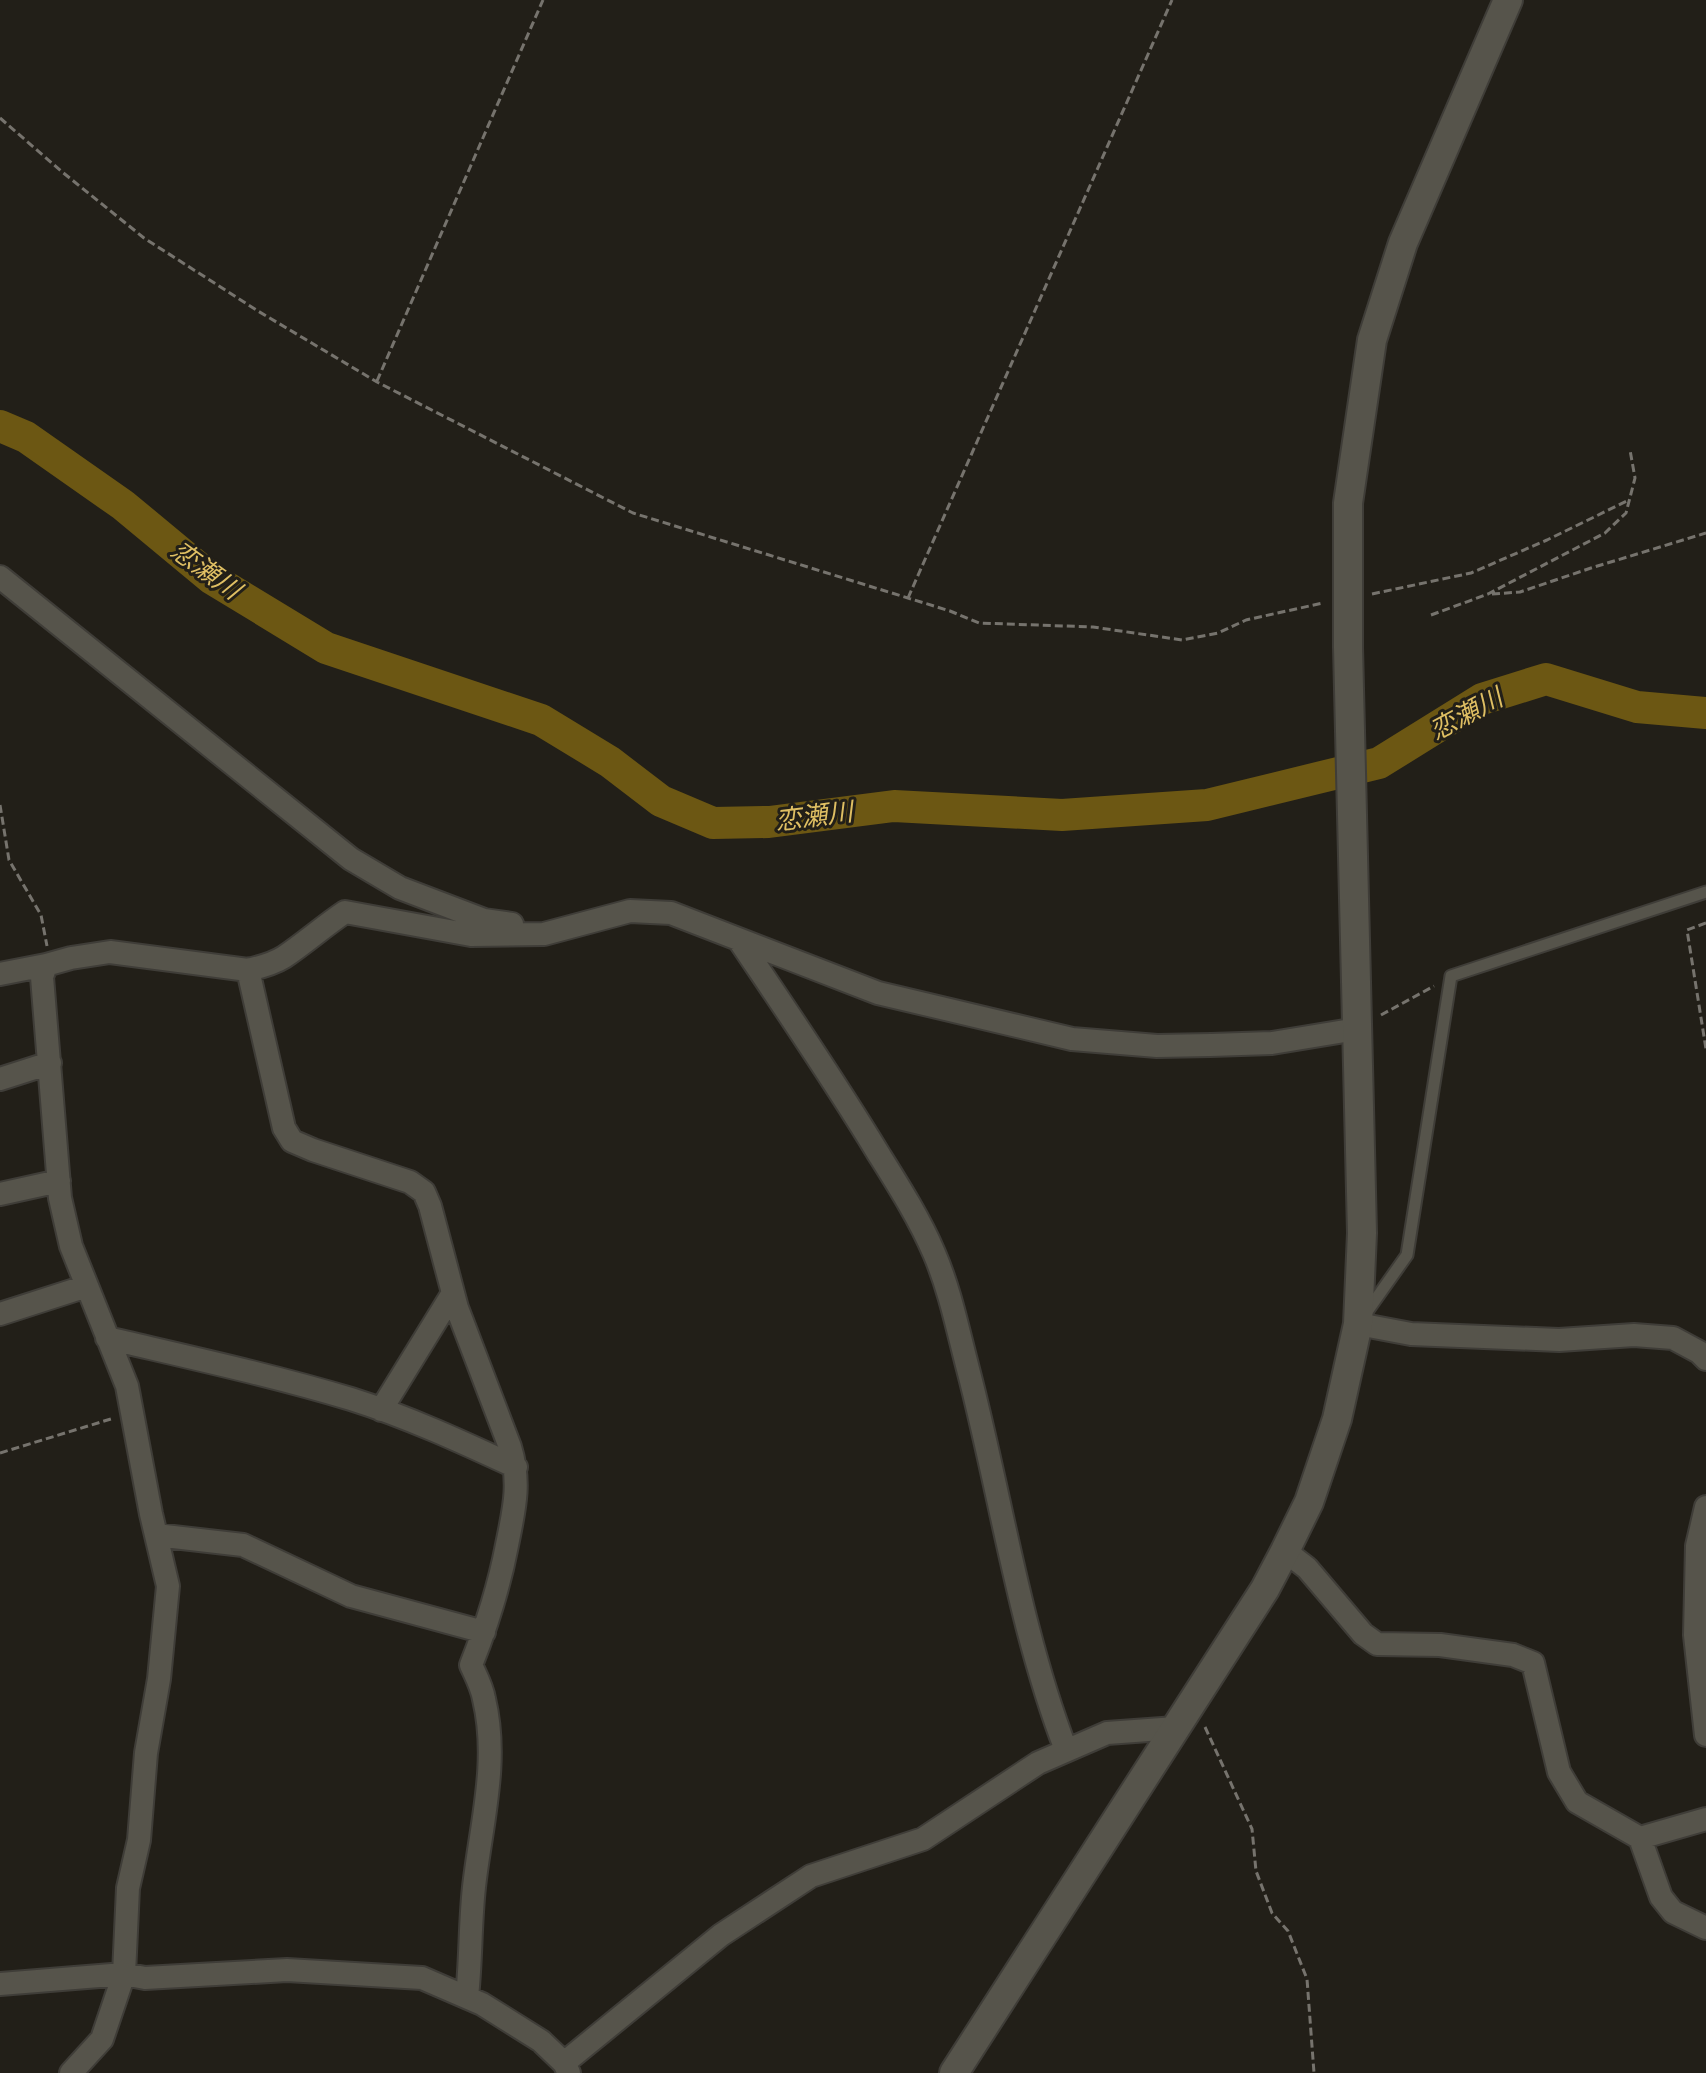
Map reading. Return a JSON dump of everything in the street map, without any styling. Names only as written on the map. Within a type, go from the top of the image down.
[{"type":"street","points":[[954,2073],[1265,1589],[1309,1502],[1337,1419],[1358,1324],[1362,1233],[1348,647],[1348,503],[1372,340],[1403,243],[1508,0]]},
{"type":"street","points":[[0,577],[351,859],[400,888],[484,920],[530,927],[544,934]]},
{"type":"street","points":[[0,974],[110,952],[248,970],[284,958],[345,912],[471,935],[544,934],[630,911],[644,911],[671,913],[878,993],[1072,1039],[1157,1046],[1272,1043],[1357,1029]]},
{"type":"street","points":[[739,940],[844,1096],[913,1209],[934,1254],[949,1295],[975,1396],[1024,1612],[1066,1750]]},
{"type":"street","points":[[46,965],[42,977],[59,1181],[67,1233],[127,1386],[168,1586],[159,1679],[146,1753],[139,1840],[128,1888],[124,1974],[102,2039],[71,2073]]},
{"type":"street","points":[[248,970],[284,1128],[292,1141],[410,1182],[424,1192],[453,1293],[516,1467],[515,1507],[499,1586],[471,1665],[487,1711],[490,1769],[474,1887],[467,1997]]},
{"type":"street","points":[[0,1079],[50,1063]]},
{"type":"street","points":[[0,1194],[59,1181]]},
{"type":"street","points":[[0,1314],[87,1286]]},
{"type":"street","points":[[381,1410],[453,1293]]},
{"type":"street","points":[[1358,1324],[1411,1334],[1559,1340],[1634,1335],[1673,1338],[1706,1359]]},
{"type":"street","points":[[107,1338],[260,1374],[353,1400],[446,1434],[516,1467]]},
{"type":"street","points":[[1706,1507],[1697,1546],[1695,1635],[1706,1735]]},
{"type":"street","points":[[156,1535],[243,1545],[351,1596],[484,1632]]},
{"type":"street","points":[[1285,1551],[1307,1568],[1363,1634],[1377,1644],[1440,1645],[1513,1655],[1533,1663],[1559,1772],[1577,1802],[1640,1838],[1661,1897],[1673,1912],[1706,1928]]},
{"type":"street","points":[[0,1984],[124,1974],[145,1978],[287,1970],[422,1978],[482,2004],[541,2041],[566,2068],[721,1935],[811,1876],[923,1839],[1038,1763],[1107,1733],[1176,1728]]},
{"type":"street","points":[[1640,1838],[1706,1819]]},
{"type":"lane","points":[[1358,1324],[1407,1255],[1451,976],[1706,892]]},
{"type":"path","points":[[377,382],[543,0]]},
{"type":"path","points":[[908,598],[1172,0]]},
{"type":"path","points":[[0,118],[144,238],[258,311],[377,382],[633,513],[950,611],[979,623],[1093,627],[1182,640],[1218,633],[1246,620],[1327,602]]},
{"type":"path","points":[[1431,615],[1488,594],[1605,533],[1626,513],[1635,478],[1630,450]]},
{"type":"path","points":[[1369,595],[1471,573],[1629,500]]},
{"type":"path","points":[[1488,594],[1520,592],[1706,533]]},
{"type":"path","points":[[0,805],[9,860],[41,915],[48,951],[46,965]]},
{"type":"path","points":[[1706,923],[1687,930],[1706,1049]]},
{"type":"path","points":[[1357,1029],[1451,976]]},
{"type":"path","points":[[0,1453],[118,1417]]},
{"type":"path","points":[[1193,1701],[1252,1829],[1256,1871],[1272,1913],[1288,1931],[1307,1979],[1314,2073]]},
{"type":"waterway","name":"恋瀬川","points":[[0,426],[26,437],[123,505],[211,578],[326,648],[541,720],[610,762],[661,801],[713,823],[769,822],[894,806],[1062,815],[1207,805],[1379,763],[1482,699],[1546,679],[1637,707],[1706,713]]}]
